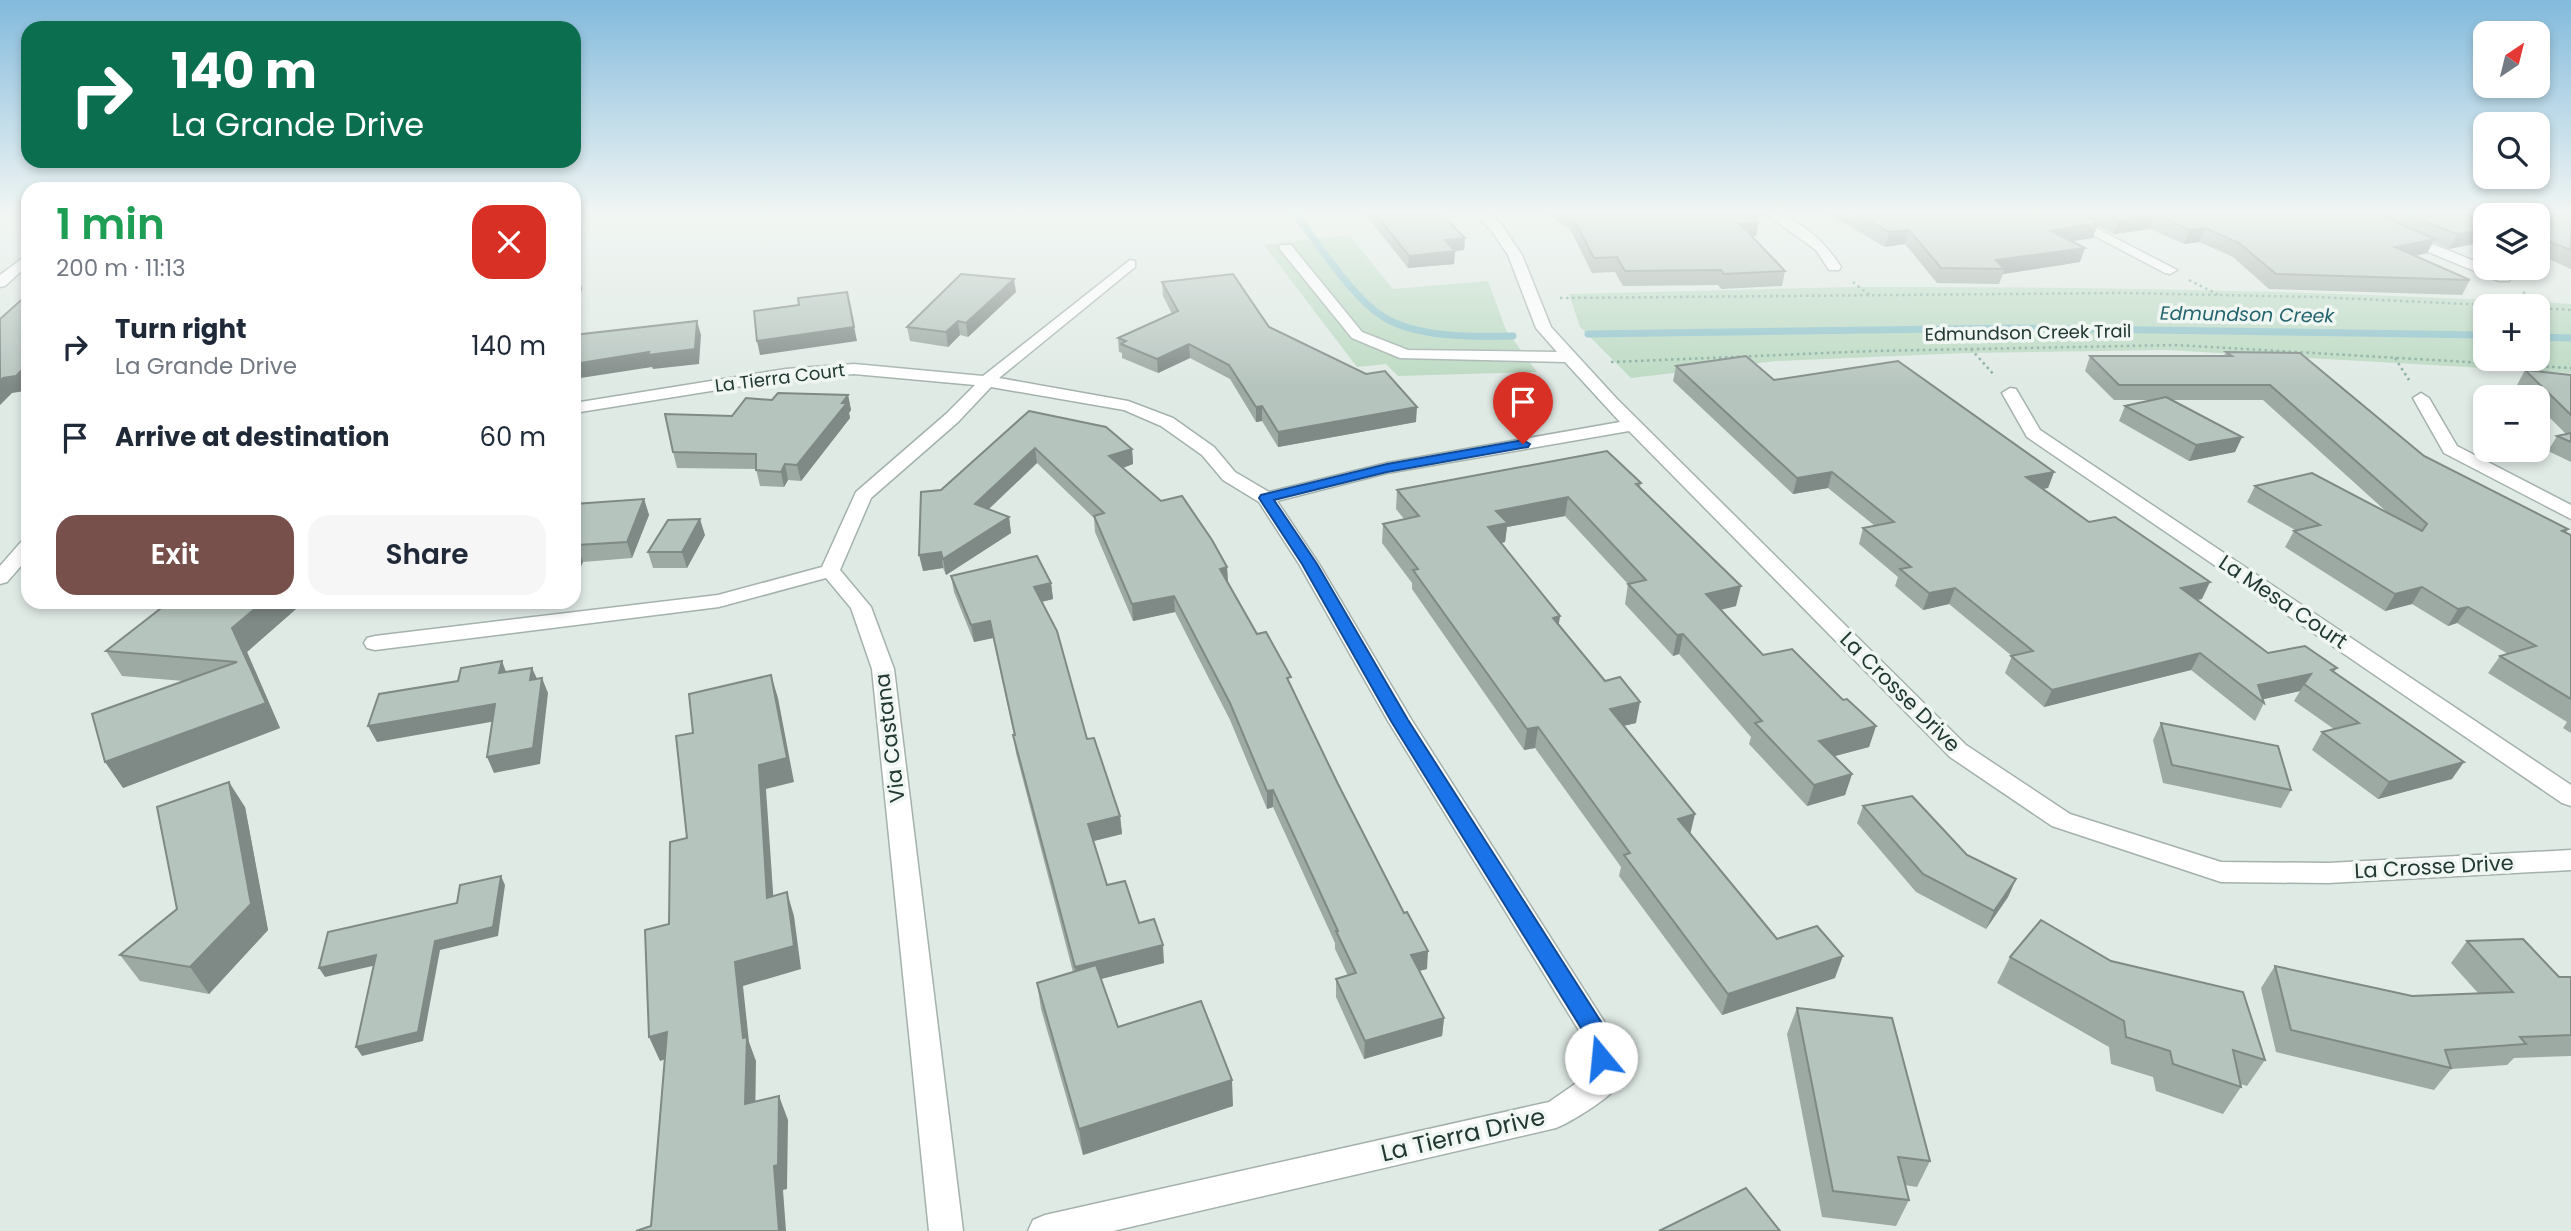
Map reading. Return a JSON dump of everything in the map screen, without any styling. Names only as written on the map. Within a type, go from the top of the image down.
[{"type":"street","points":[[375,643],[719,601],[830,571],[863,496],[951,418],[987,381],[1121,271]]},
{"type":"street","points":[[1305,271],[1357,335],[1406,355],[1569,357]]},
{"type":"street","name":"La Crosse Drive","points":[[1521,271],[1544,328],[1633,425],[1958,751],[2061,820],[2221,872],[2328,873],[2571,860]]},
{"type":"street","name":"La Tierra Court","points":[[581,407],[786,374],[854,369],[987,381]]},
{"type":"street","name":"La Tierra Drive","points":[[987,381],[1128,406],[1167,422],[1208,451],[1228,476],[1266,498],[1309,564],[1400,721],[1597,1035],[1604,1081],[1556,1114],[1045,1231]]},
{"type":"street","name":"La Mesa Court","points":[[2010,393],[2033,433],[2571,797]]},
{"type":"street","points":[[2421,398],[2450,449],[2571,513]]},
{"type":"street","points":[[1266,498],[1387,468],[1633,425]]},
{"type":"street","points":[[0,578],[21,554]]},
{"type":"street","name":"Via Castana","points":[[830,571],[861,607],[883,669],[946,1231]]},
{"type":"path","points":[[2173,271],[2219,295]]},
{"type":"path","name":"Edmundson Creek Trail","points":[[1531,297],[1661,300],[1996,293],[2386,298],[2473,304]]},
{"type":"path","points":[[2550,309],[2571,310]]},
{"type":"path","name":"Edmundson Creek Trail","points":[[1569,357],[1614,363],[1681,357],[2176,345],[2571,368]]},
{"type":"path","points":[[1970,348],[2010,393]]},
{"type":"green space","points":[[1284,271],[1379,271],[1393,289],[1488,281],[1506,330],[1537,372],[1398,376],[1386,364],[1357,367]]},
{"type":"green space","points":[[1851,287],[2031,287],[2473,299],[2473,367],[2166,350],[1967,353],[1776,361],[1631,378],[1580,327],[1569,294]]},
{"type":"green space","points":[[2550,303],[2571,304],[2571,373],[2536,371],[2550,371]]},
{"type":"building","points":[[1722,271],[1776,271],[1724,274]]},
{"type":"building","points":[[2273,271],[2451,271],[2470,280],[2276,274]]},
{"type":"building","points":[[961,274],[1014,279],[966,323],[958,321],[946,332],[907,327]]},
{"type":"building","points":[[1233,274],[1269,327],[1366,374],[1385,371],[1417,407],[1278,432],[1262,406],[1256,407],[1229,365],[1189,344],[1157,359],[1121,344],[1126,341],[1118,338],[1178,311],[1162,282]]},
{"type":"building","points":[[847,292],[854,327],[757,341],[754,311],[799,305],[798,298]]},
{"type":"building","points":[[21,300],[21,371],[16,376],[0,381],[0,319]]},
{"type":"building","points":[[697,321],[695,349],[648,355],[649,352],[581,363],[581,334]]},
{"type":"building","points":[[2226,352],[2300,353],[2424,456],[2568,529],[2562,531],[2571,535],[2571,699],[2500,656],[2536,646],[2468,607],[2458,609],[2422,587],[2395,594],[2294,531],[2320,525],[2255,486],[2312,473],[2422,531],[2427,524],[2270,385],[2119,385],[2090,356],[2232,356]]},
{"type":"building","points":[[1746,356],[1774,380],[1898,361],[2054,472],[2026,477],[2089,522],[2115,517],[2210,582],[2181,588],[2268,653],[2305,646],[2337,668],[2331,670],[2464,762],[2389,782],[2322,732],[2359,723],[2304,684],[2311,674],[2258,685],[2264,703],[2200,653],[2052,690],[2011,656],[2033,651],[1955,588],[1929,593],[1900,569],[1911,567],[1863,528],[1894,522],[1832,472],[1797,478],[1676,366]]},
{"type":"building","points":[[2526,371],[2571,375],[2571,415],[2550,394],[2550,385],[2540,385]]},
{"type":"building","points":[[778,393],[848,395],[842,403],[847,403],[797,465],[785,464],[781,472],[756,470],[756,454],[673,452],[665,414],[732,416],[746,398],[772,400]]},
{"type":"building","points":[[2166,397],[2242,437],[2196,445],[2125,406]]},
{"type":"building","points":[[1029,411],[1106,427],[1132,449],[1109,456],[1161,501],[1182,496],[1227,567],[1220,569],[1257,634],[1266,632],[1291,677],[1287,678],[1338,784],[1404,913],[1407,912],[1428,951],[1411,955],[1444,1018],[1365,1041],[1336,979],[1356,973],[1338,931],[1273,790],[1267,791],[1230,703],[1174,596],[1132,604],[1094,516],[1104,513],[1035,448],[975,504],[1009,517],[943,559],[941,552],[919,555],[921,492],[941,490]]},
{"type":"building","points":[[2571,433],[2571,442],[2557,436]]},
{"type":"building","points":[[1607,451],[1641,483],[1636,484],[1741,586],[1706,594],[1763,655],[1792,649],[1843,700],[1847,699],[1876,726],[1819,741],[1852,774],[1814,785],[1755,723],[1762,721],[1683,634],[1677,635],[1628,584],[1646,580],[1568,497],[1496,511],[1508,523],[1488,527],[1560,616],[1553,618],[1605,681],[1620,677],[1640,702],[1610,709],[1695,814],[1678,819],[1777,939],[1817,926],[1843,956],[1728,994],[1624,855],[1630,853],[1538,727],[1527,729],[1413,570],[1418,569],[1383,524],[1419,516],[1397,490]]},
{"type":"building","points":[[644,499],[627,542],[581,545],[581,504]]},
{"type":"building","points":[[700,519],[682,552],[648,552],[668,520]]},
{"type":"building","points":[[1037,556],[1051,583],[1034,587],[1057,631],[1087,739],[1094,738],[1120,816],[1088,824],[1107,885],[1125,881],[1139,923],[1154,919],[1163,945],[1075,967],[1013,735],[990,621],[971,625],[951,576]]},
{"type":"building","points":[[160,609],[255,609],[232,628],[266,703],[105,762],[92,714],[237,662],[106,651]]},
{"type":"building","points":[[502,661],[499,673],[532,668],[530,680],[542,678],[533,748],[487,757],[495,704],[368,726],[379,694],[458,681],[461,668]]},
{"type":"building","points":[[771,675],[787,758],[759,765],[767,898],[787,892],[794,946],[735,962],[743,1038],[747,1037],[745,1104],[779,1096],[778,1165],[774,1166],[779,1231],[636,1231],[651,1226],[667,1032],[649,1037],[645,930],[669,924],[670,842],[687,838],[676,736],[693,733],[689,694]]},
{"type":"building","points":[[2161,723],[2278,746],[2291,790],[2172,765]]},
{"type":"building","points":[[229,782],[251,904],[190,967],[120,955],[177,909],[157,807]]},
{"type":"building","points":[[1912,796],[1967,855],[2016,879],[1994,911],[1923,874],[1863,806]]},
{"type":"building","points":[[501,876],[493,927],[435,941],[418,1032],[356,1047],[376,955],[319,968],[328,932],[457,903],[460,885]]},
{"type":"building","points":[[2041,920],[2111,961],[2243,992],[2265,1060],[2233,1050],[2241,1087],[2173,1064],[2170,1051],[2126,1037],[2124,1021],[2010,957]]},
{"type":"building","points":[[2523,939],[2559,977],[2571,977],[2571,1035],[2520,1037],[2526,1044],[2445,1050],[2451,1068],[2291,1030],[2275,966],[2412,996],[2513,992],[2467,941]]},
{"type":"building","points":[[1096,965],[1118,1027],[1201,1001],[1232,1080],[1079,1129],[1037,983]]},
{"type":"building","points":[[1797,1008],[1892,1018],[1930,1161],[1898,1157],[1909,1200],[1833,1191]]},
{"type":"building","points":[[1746,1188],[1780,1231],[1659,1231]]},
{"type":"waterway","name":"Edmundson Creek","points":[[1338,271],[1370,307],[1382,316],[1411,329],[1446,335],[1513,336]]},
{"type":"waterway","name":"Edmundson Creek","points":[[1588,334],[2018,328],[2473,335]]},
{"type":"waterway","name":"Edmundson Creek","points":[[2550,337],[2571,338]]},
{"type":"route","points":[[1523,444],[1387,468],[1266,498],[1309,564],[1400,721],[1597,1035],[1601,1058]]}]
